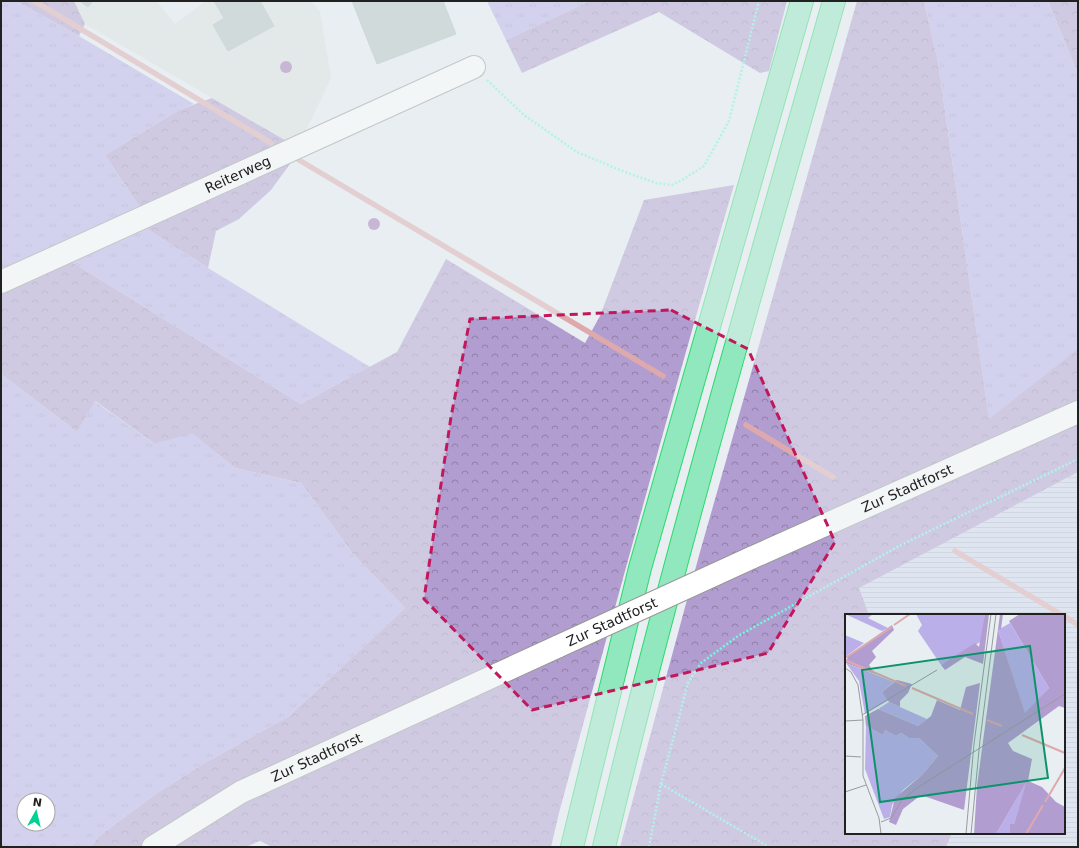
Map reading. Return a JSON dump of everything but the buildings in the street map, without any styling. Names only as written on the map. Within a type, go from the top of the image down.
[{"type":"highway","points":[[572,847],[640,568],[802,1]]},
{"type":"highway","points":[[604,847],[626,754],[680,546],[834,1]]},
{"type":"street","name":"Reiterweg","points":[[1,282],[474,67]]},
{"type":"street","name":"Zur Stadtforst","points":[[153,847],[241,792],[751,558],[1078,412]]},
{"type":"path","points":[[474,67],[524,115],[577,152],[656,183],[672,185],[704,166],[729,122],[759,1]]},
{"type":"path","points":[[649,847],[661,784],[688,683],[701,663],[738,636],[899,546],[1078,459]]},
{"type":"path","points":[[661,784],[769,847]]},
{"type":"highlighted area","points":[[671,310],[748,349],[835,542],[768,653],[532,710],[424,599],[451,417],[470,319]]},
{"type":"shaded area","points":[[74,1],[156,1],[175,24],[206,1],[311,1],[320,12],[331,78],[303,136],[290,143],[85,24]]},
{"type":"shaded area","points":[[1078,472],[1078,847],[946,847],[952,834],[1065,834],[1065,614],[869,614],[858,588]]},
{"type":"green space","points":[[1,1],[16,1],[79,36],[194,104],[179,110],[105,155],[143,212],[1,274]]},
{"type":"green space","points":[[16,1],[74,1],[85,24],[79,36]]},
{"type":"green space","points":[[487,1],[590,1],[506,40]]},
{"type":"green space","points":[[590,1],[787,1],[769,71],[760,73],[659,12],[522,73],[506,40]]},
{"type":"green space","points":[[857,1],[924,1],[938,62],[989,419],[1078,349],[1078,472],[859,588],[869,614],[845,614],[845,834],[952,834],[946,847],[620,847],[700,552]]},
{"type":"green space","points":[[924,1],[1048,1],[1078,74],[1078,350],[989,420],[938,62]]},
{"type":"green space","points":[[1048,1],[1078,1],[1078,74]]},
{"type":"green space","points":[[212,98],[290,143],[303,136],[290,164],[271,190],[239,219],[216,231],[208,268],[144,227],[143,212],[105,155],[179,110]]},
{"type":"green space","points":[[734,185],[645,498],[551,847],[272,847],[260,841],[246,847],[91,847],[98,837],[157,793],[203,764],[289,716],[405,608],[353,554],[301,483],[235,468],[192,433],[155,444],[95,401],[77,432],[1,374],[1,288],[67,259],[301,404],[397,352],[446,259],[585,343],[600,316],[644,200]]},
{"type":"green space","points":[[144,227],[370,367],[301,404],[67,259]]},
{"type":"green space","points":[[1,374],[77,432],[94,401],[155,444],[192,432],[235,468],[301,483],[353,554],[405,608],[289,716],[203,764],[157,793],[98,837],[91,847],[1,847]]},
{"type":"waterway","points":[[34,1],[271,143]]},
{"type":"waterway","points":[[299,160],[663,376]]},
{"type":"waterway","points":[[746,425],[833,477]]},
{"type":"waterway","points":[[955,551],[1060,614]]},
{"type":"waterway","points":[[1065,617],[1078,625]]}]
